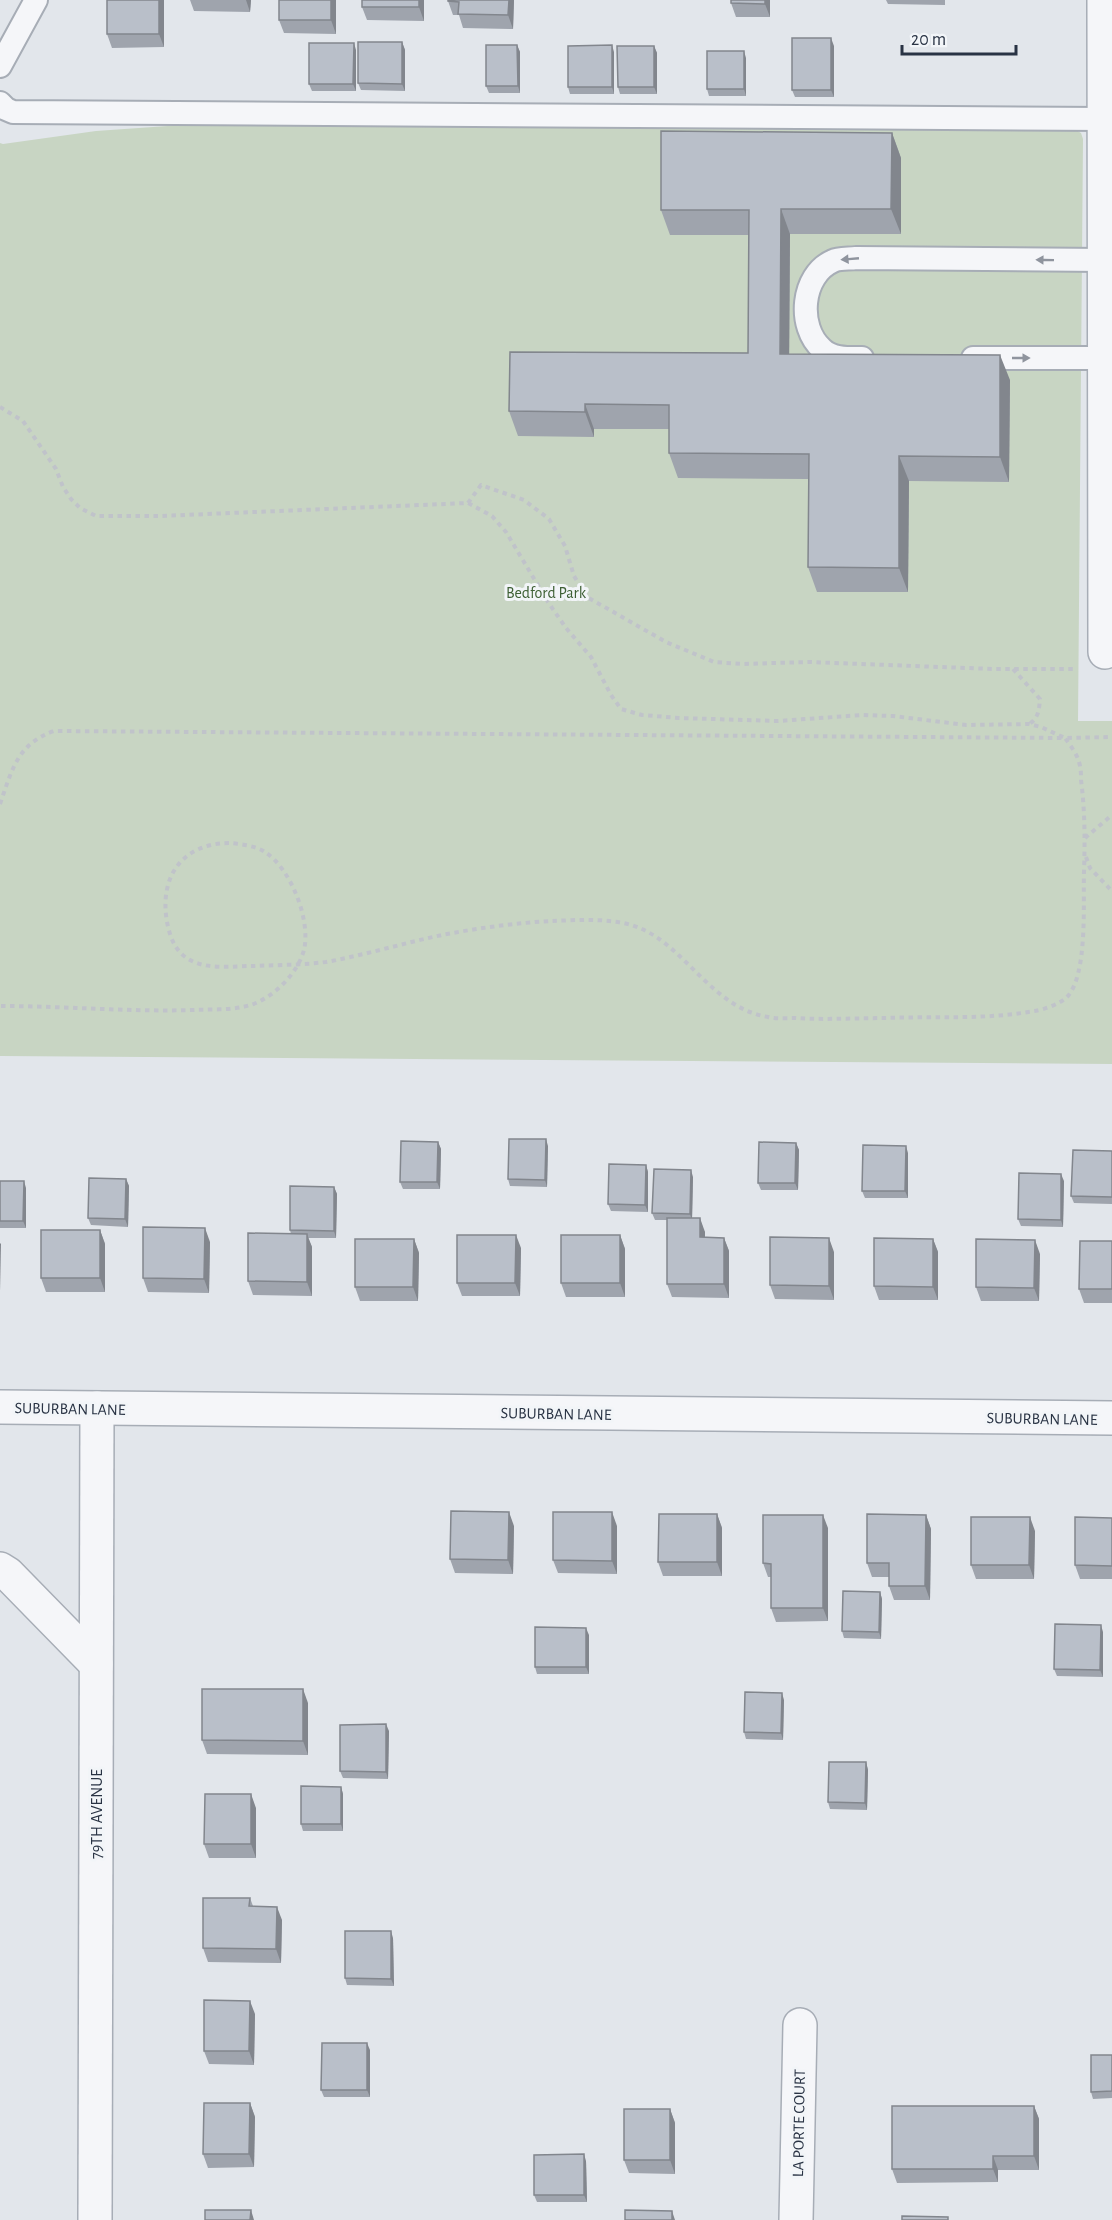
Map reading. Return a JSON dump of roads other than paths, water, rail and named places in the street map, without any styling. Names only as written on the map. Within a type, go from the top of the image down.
[{"type":"street","points":[[1104,0],[1103,358],[1108,654]]},
{"type":"street","name":"SUBURBAN LANE","points":[[0,1407],[1112,1418]]},
{"type":"street","name":"79TH AVENUE","points":[[95,2220],[97,1408]]},
{"type":"street","points":[[0,1569],[8,1574],[96,1664]]},
{"type":"street","name":"LA PORTE COURT","points":[[796,2220],[800,2025]]},
{"type":"lane","points":[[0,66],[36,0]]},
{"type":"lane","points":[[0,103],[13,112],[1104,119]]},
{"type":"lane","points":[[877,358],[842,358],[823,351],[813,339],[807,322],[805,303],[810,286],[820,271],[834,261],[856,258],[1104,260]]},
{"type":"lane","points":[[948,358],[1103,358]]},
{"type":"park label","name":"Bedford Park","points":[[546,592]]}]
